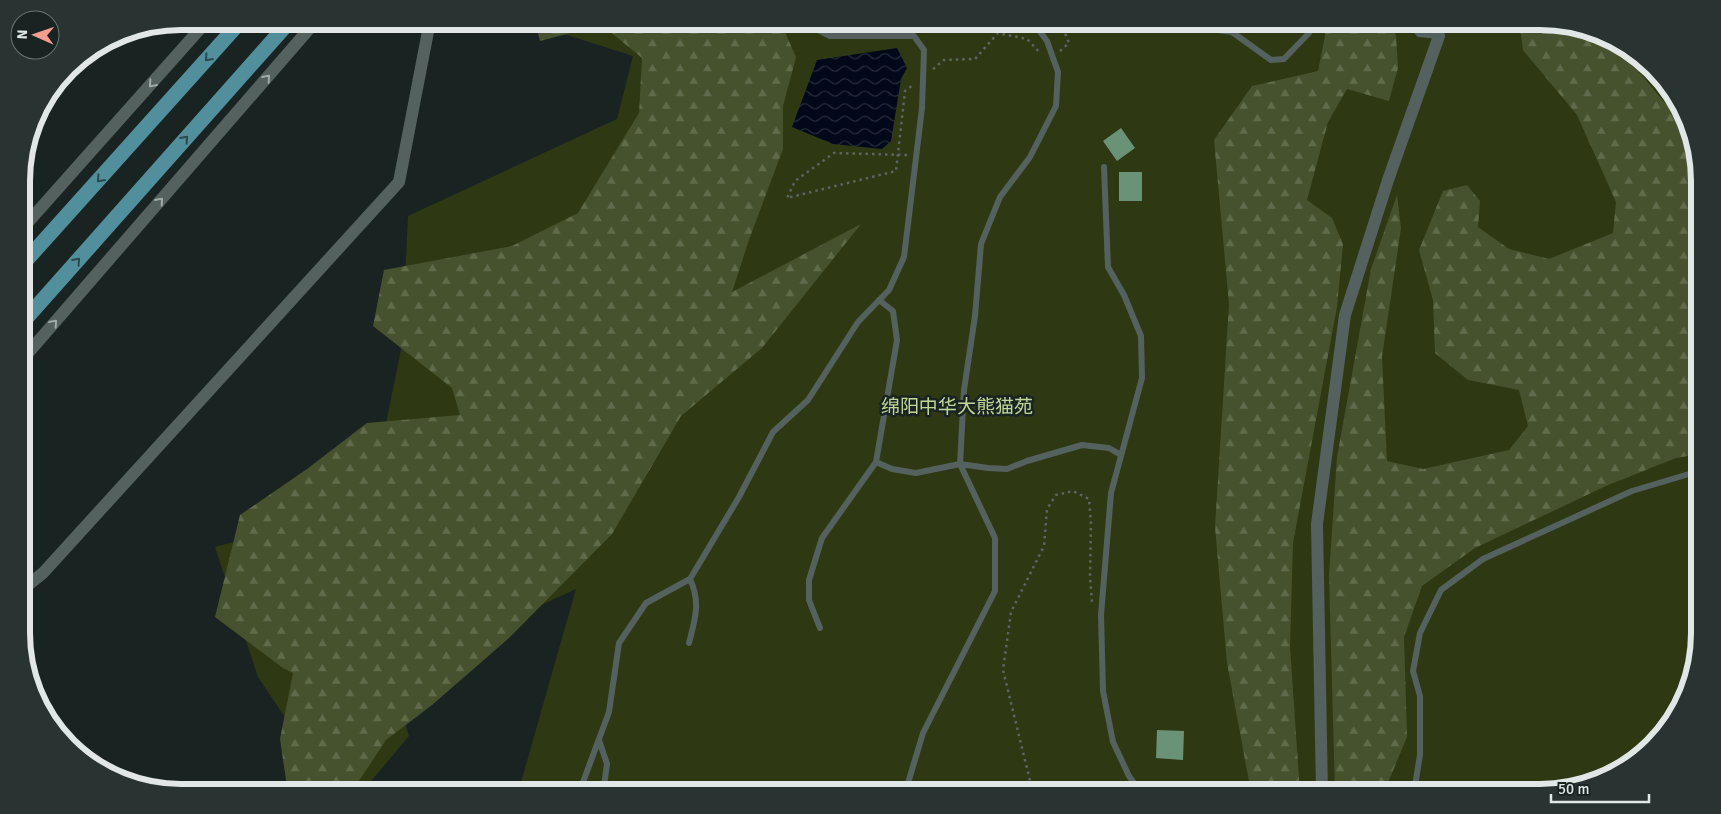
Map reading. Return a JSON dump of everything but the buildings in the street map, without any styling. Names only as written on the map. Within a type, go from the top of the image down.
[{"type":"main road","points":[[30,257],[233,30]]},
{"type":"main road","points":[[30,315],[282,30]]},
{"type":"street","points":[[30,220],[199,30]]},
{"type":"street","points":[[30,351],[308,30]]},
{"type":"street","points":[[30,583],[43,573],[399,182],[428,30]]},
{"type":"street","points":[[1322,784],[1317,524],[1345,315],[1388,180],[1439,36],[1438,30]]},
{"type":"lane","points":[[582,784],[610,712],[619,643],[646,604],[690,579],[739,498],[773,432],[808,400],[858,322],[889,290],[904,256],[922,108],[924,50],[914,36],[830,36],[818,30]]},
{"type":"lane","points":[[908,784],[922,733],[995,591],[995,538],[960,464],[964,390],[975,316],[981,244],[1000,197],[1030,157],[1056,106],[1058,72],[1047,42],[1038,30]]},
{"type":"lane","points":[[1218,30],[1232,32],[1272,60],[1284,59],[1311,30]]},
{"type":"lane","points":[[1415,30],[1418,34],[1439,36]]},
{"type":"lane","points":[[1104,167],[1108,267],[1124,295],[1141,336],[1142,378],[1111,494],[1102,615],[1103,691],[1112,742],[1135,784]]},
{"type":"lane","points":[[820,628],[809,600],[809,580],[822,538],[876,462],[897,340],[893,311],[879,300]]},
{"type":"lane","points":[[876,462],[892,469],[916,473],[960,464],[1007,469],[1027,461],[1082,445],[1109,448],[1121,455]]},
{"type":"lane","points":[[1415,784],[1420,755],[1420,696],[1413,671],[1420,633],[1440,590],[1483,559],[1632,491],[1691,473]]},
{"type":"lane","points":[[689,643],[697,613],[696,592],[690,579]]},
{"type":"lane","points":[[599,740],[607,764],[604,784]]},
{"type":"path","points":[[795,181],[834,153],[916,155]]},
{"type":"path","points":[[1031,784],[1003,670],[1011,612],[1044,546],[1047,509],[1056,495],[1074,491],[1089,499],[1092,524],[1091,598],[1095,611],[1102,615]]},
{"type":"green space","points":[[537,30],[583,30],[540,41]]},
{"type":"green space","name":"绵阳中华大熊猫苑","points":[[551,30],[1550,30],[1589,38],[1616,50],[1647,74],[1671,105],[1680,123],[1690,161],[1691,633],[1690,653],[1686,672],[1680,691],[1671,709],[1647,740],[1624,759],[1589,776],[1550,784],[521,784],[576,589],[389,675],[409,736],[369,784],[330,784],[258,677],[215,547],[369,506],[402,345],[408,216],[617,119],[633,56]]},
{"type":"green space","points":[[608,30],[784,30],[796,57],[783,106],[783,149],[750,237],[732,292],[861,224],[762,348],[681,416],[612,534],[509,638],[432,705],[386,740],[357,784],[287,784],[280,739],[293,673],[283,668],[215,617],[240,515],[307,469],[367,423],[460,415],[452,388],[373,326],[384,270],[512,246],[578,213],[639,113],[642,58]]},
{"type":"green space","points":[[1325,30],[1393,30],[1396,35],[1398,68],[1389,101],[1347,89],[1328,122],[1307,200],[1332,218],[1343,244],[1337,307],[1293,543],[1290,647],[1299,784],[1250,784],[1227,663],[1215,527],[1229,304],[1214,140],[1252,86],[1318,71]]},
{"type":"green space","points":[[1520,30],[1550,30],[1570,33],[1598,41],[1616,50],[1639,67],[1639,72],[1675,113],[1680,123],[1690,161],[1691,181],[1691,455],[1676,458],[1606,486],[1475,548],[1422,586],[1404,637],[1407,737],[1387,784],[1335,784],[1329,575],[1337,457],[1371,269],[1397,195],[1401,228],[1382,357],[1387,461],[1423,469],[1509,450],[1528,426],[1519,390],[1468,380],[1435,353],[1433,300],[1419,250],[1443,191],[1467,185],[1480,201],[1478,227],[1509,249],[1549,259],[1613,233],[1616,202],[1577,115],[1523,50]]},
{"type":"water","points":[[897,48],[907,68],[901,79],[891,141],[882,149],[833,144],[792,127],[817,60]]}]
